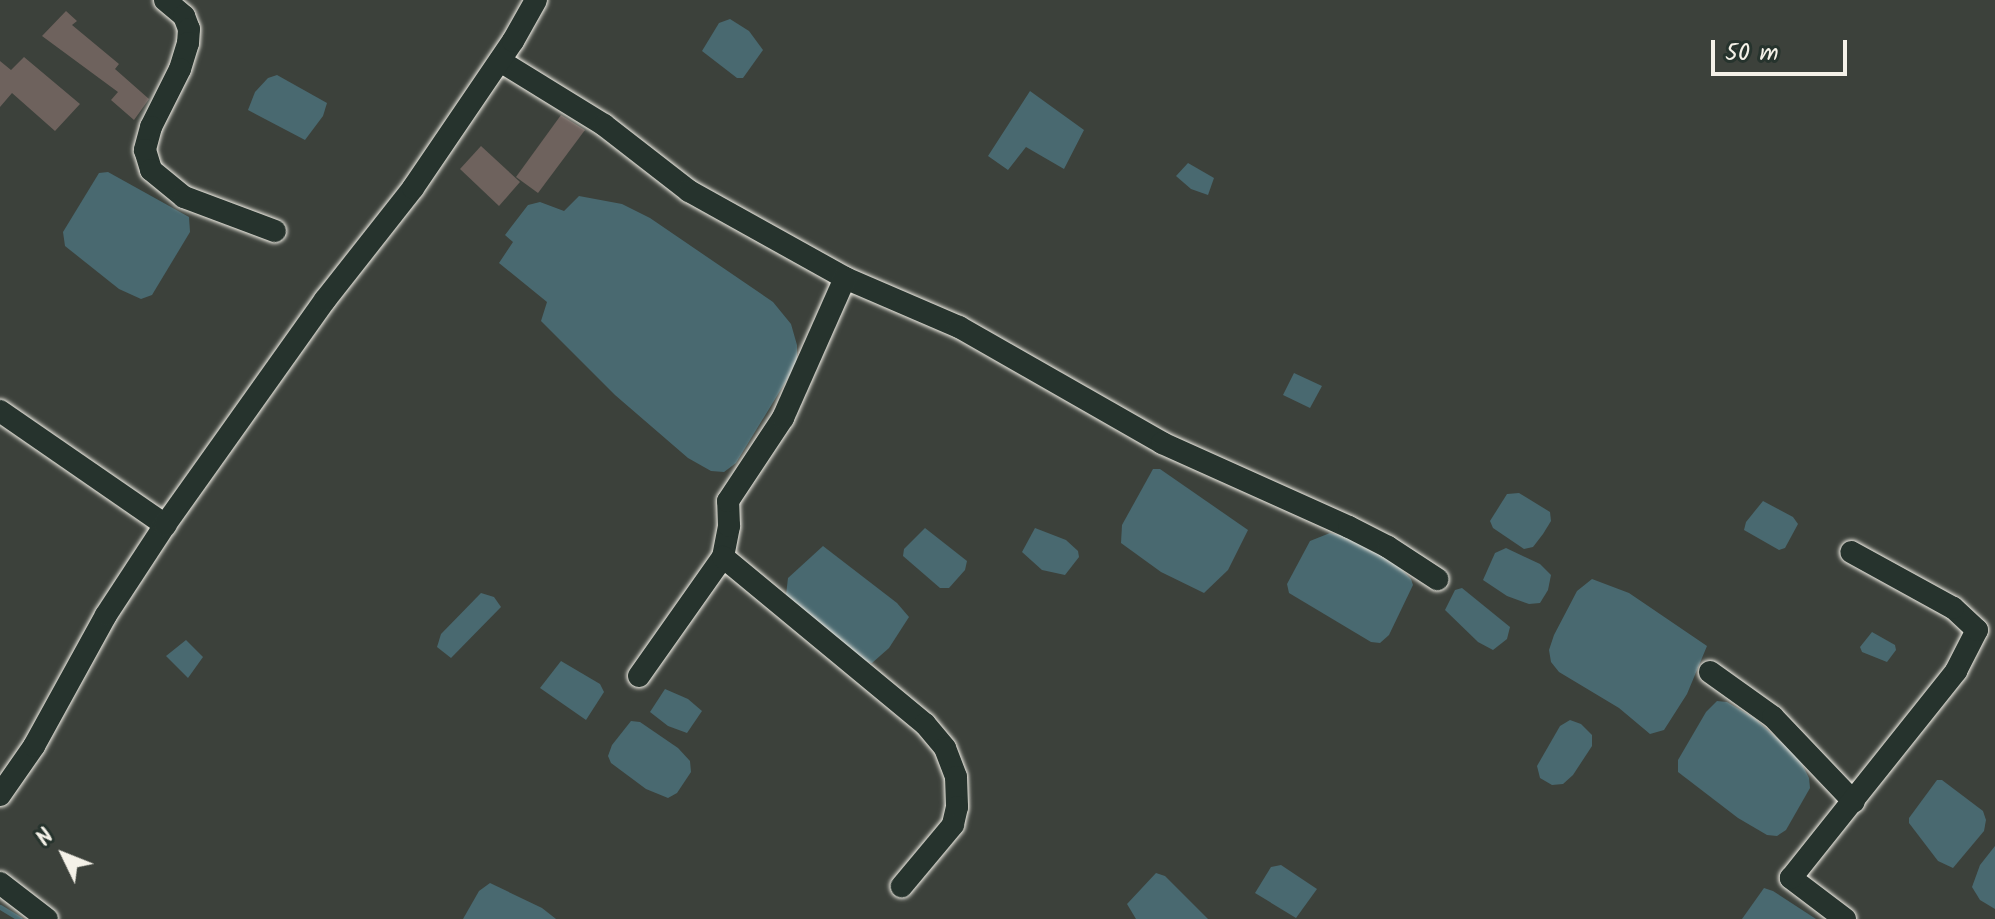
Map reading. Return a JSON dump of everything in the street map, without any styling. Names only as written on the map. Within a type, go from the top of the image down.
[{"type":"street","points":[[166,0],[184,16],[189,29],[188,43],[180,69],[151,127],[145,150],[151,170],[184,197],[275,231]]},
{"type":"street","points":[[0,795],[34,746],[106,615],[165,525],[316,313],[413,188],[500,61],[536,0]]},
{"type":"street","points":[[500,61],[604,125],[689,191],[845,278],[959,327],[1162,443],[1362,534],[1437,579]]},
{"type":"street","points":[[639,676],[723,557],[729,526],[728,501],[783,418],[845,278]]},
{"type":"street","points":[[0,411],[165,525]]},
{"type":"street","points":[[1845,919],[1791,878],[1956,671],[1977,630],[1953,608],[1851,552]]},
{"type":"street","points":[[723,557],[925,724],[945,748],[956,777],[957,807],[953,825],[902,886]]},
{"type":"street","points":[[1710,672],[1773,717],[1854,802]]},
{"type":"street","points":[[0,883],[47,919]]},
{"type":"water","points":[[730,19],[749,31],[763,50],[743,78],[737,78],[702,51],[719,23]]},
{"type":"water","points":[[277,75],[327,103],[323,116],[305,140],[248,110],[255,92],[268,78]]},
{"type":"water","points":[[1030,91],[1084,130],[1064,169],[1026,147],[1008,170],[988,156]]},
{"type":"water","points":[[1188,163],[1214,178],[1208,195],[1191,189],[1176,176]]},
{"type":"water","points":[[108,172],[189,217],[190,232],[152,295],[141,299],[119,289],[65,246],[63,232],[99,173]]},
{"type":"water","points":[[579,196],[622,204],[650,218],[773,302],[791,324],[797,345],[797,363],[736,463],[724,472],[711,471],[688,458],[615,395],[541,321],[547,302],[499,263],[513,242],[505,235],[528,205],[540,202],[564,211]]},
{"type":"water","points":[[1294,373],[1322,386],[1310,408],[1283,395]]},
{"type":"water","points":[[1153,469],[1160,469],[1248,530],[1228,570],[1204,593],[1161,572],[1121,543],[1122,525]]},
{"type":"water","points":[[1519,493],[1550,512],[1551,521],[1533,547],[1524,549],[1493,528],[1490,521],[1507,494]]},
{"type":"water","points":[[1763,501],[1793,517],[1798,524],[1785,548],[1779,550],[1744,530],[1746,522]]},
{"type":"water","points":[[925,528],[967,561],[965,570],[949,588],[940,588],[903,556],[904,549]]},
{"type":"water","points":[[1035,528],[1066,540],[1078,551],[1079,557],[1065,575],[1042,570],[1022,552]]},
{"type":"water","points":[[1330,533],[1345,536],[1396,564],[1411,579],[1413,585],[1389,635],[1380,643],[1371,642],[1289,593],[1287,584],[1310,541]]},
{"type":"water","points":[[823,546],[897,603],[909,617],[889,648],[872,663],[864,661],[786,595],[788,578]]},
{"type":"water","points":[[1506,548],[1540,564],[1551,575],[1548,590],[1540,603],[1529,604],[1507,596],[1483,580],[1495,553]]},
{"type":"water","points":[[1592,579],[1629,593],[1707,646],[1687,694],[1664,730],[1650,734],[1619,708],[1559,672],[1551,662],[1549,650],[1554,635],[1577,591]]},
{"type":"water","points":[[1462,588],[1510,627],[1507,639],[1493,650],[1478,642],[1445,610],[1455,590]]},
{"type":"water","points":[[481,593],[494,597],[501,607],[451,658],[437,647],[441,634]]},
{"type":"water","points":[[1872,632],[1895,645],[1896,650],[1887,662],[1862,652],[1860,647]]},
{"type":"water","points":[[186,640],[203,657],[188,678],[166,656]]},
{"type":"water","points":[[561,661],[600,684],[604,692],[586,720],[540,688]]},
{"type":"water","points":[[665,689],[688,699],[702,711],[687,733],[668,726],[650,712]]},
{"type":"water","points":[[1717,701],[1727,702],[1754,718],[1799,758],[1809,778],[1810,788],[1786,830],[1777,836],[1767,835],[1738,818],[1678,772],[1678,760],[1706,712]]},
{"type":"water","points":[[1570,720],[1581,724],[1592,735],[1592,746],[1573,775],[1563,784],[1552,785],[1540,778],[1537,766],[1560,726]]},
{"type":"water","points":[[631,721],[640,722],[678,748],[690,761],[691,772],[677,793],[668,798],[646,789],[611,763],[608,756],[612,745]]},
{"type":"water","points":[[1937,780],[1942,780],[1983,811],[1986,820],[1984,831],[1953,868],[1938,861],[1909,823],[1909,818]]},
{"type":"water","points":[[1995,846],[1995,909],[1980,900],[1972,887],[1980,865]]},
{"type":"water","points":[[1281,865],[1317,889],[1296,918],[1255,893],[1271,867]]},
{"type":"water","points":[[1156,873],[1165,876],[1208,919],[1136,919],[1127,904]]},
{"type":"water","points":[[490,883],[542,908],[556,919],[463,919],[479,891]]},
{"type":"water","points":[[1764,888],[1773,891],[1816,919],[1742,919]]},
{"type":"building","points":[[66,11],[77,21],[72,25],[119,64],[115,69],[149,99],[134,120],[111,100],[118,92],[42,36]]},
{"type":"building","points":[[24,57],[80,104],[55,131],[12,93],[0,107],[0,61],[11,70]]},
{"type":"building","points":[[561,115],[585,130],[538,193],[516,177]]},
{"type":"building","points":[[481,146],[520,182],[499,206],[460,169]]},
{"type":"waterway","points":[[0,907],[20,919]]}]
